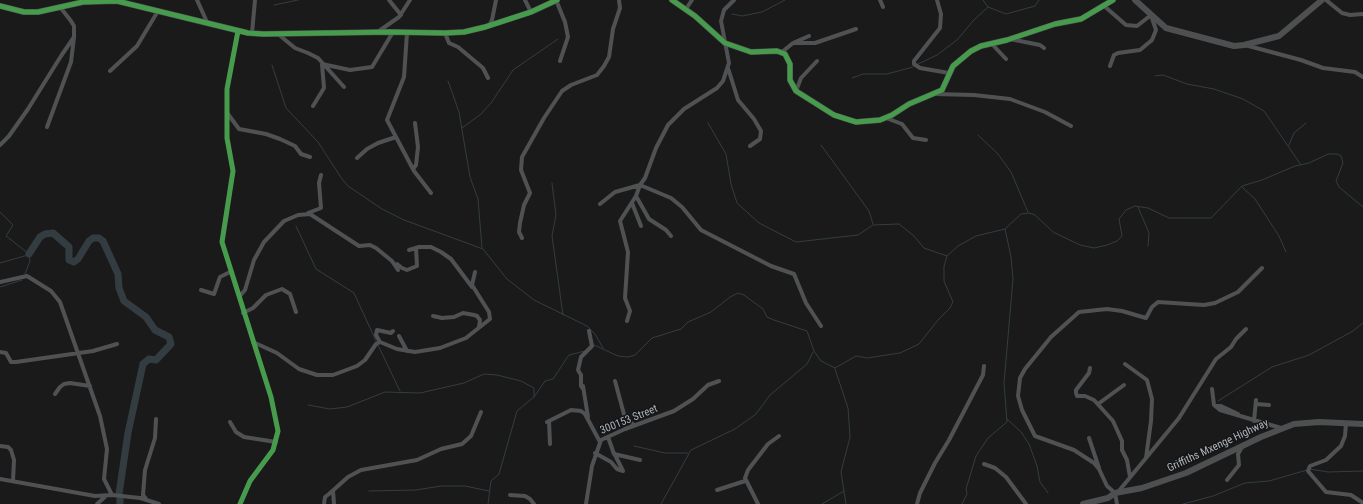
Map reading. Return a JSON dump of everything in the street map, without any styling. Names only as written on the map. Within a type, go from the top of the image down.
[{"type":"street","points":[[197,0],[207,22]]},
{"type":"street","points":[[252,33],[256,0]]},
{"type":"street","points":[[389,0],[401,15]]},
{"type":"street","points":[[377,33],[401,15],[410,0]]},
{"type":"street","points":[[488,26],[492,20],[496,0]]},
{"type":"street","points":[[525,0],[531,12]]},
{"type":"street","points":[[0,6],[24,12],[38,12],[84,2],[117,1],[252,33],[445,33],[464,32],[488,26],[531,12],[556,0],[565,22],[568,37],[560,61]]},
{"type":"street","points":[[522,238],[519,232],[520,223],[524,205],[530,193],[520,170],[522,157],[544,118],[562,91],[571,85],[597,75],[604,66],[609,57],[613,29],[620,8],[619,0]]},
{"type":"street","points":[[672,0],[686,8],[724,43],[751,52],[782,52],[793,43],[809,36]]},
{"type":"street","points":[[686,8],[692,0]]},
{"type":"street","points":[[734,0],[726,7],[721,25],[728,59],[728,68],[738,100],[754,119],[761,131],[760,139],[750,146]]},
{"type":"street","points":[[880,0],[883,8]]},
{"type":"street","points":[[937,0],[941,14],[940,28],[914,61],[914,64],[920,68],[949,73]]},
{"type":"street","points":[[782,52],[788,60],[790,80],[796,91],[845,120],[863,122],[885,118],[909,104],[935,94],[945,86],[949,73],[959,60],[971,51],[991,43],[1010,39],[1055,24],[1081,19],[1113,0]]},
{"type":"street","points":[[1135,0],[1166,28],[1225,44],[1244,45],[1295,58],[1323,68],[1355,72],[1363,77]]},
{"type":"street","points":[[1244,45],[1283,34],[1322,0]]},
{"type":"street","points":[[1326,0],[1342,14],[1363,14]]},
{"type":"street","points":[[1103,5],[1126,25],[1137,26],[1151,15]]},
{"type":"street","points":[[48,127],[71,62],[74,37],[74,26],[60,7]]},
{"type":"street","points":[[110,71],[137,46],[158,11]]},
{"type":"street","points":[[1110,66],[1114,55],[1118,53],[1140,50],[1152,40],[1156,30],[1151,15]]},
{"type":"street","points":[[793,43],[815,43],[856,29]]},
{"type":"street","points":[[238,30],[227,89],[227,138],[233,171],[222,238],[230,272],[274,407],[278,431],[273,450],[250,481],[240,504]]},
{"type":"street","points":[[322,64],[350,70],[372,67],[393,32]]},
{"type":"street","points":[[407,33],[404,77],[387,118],[413,169],[431,193]]},
{"type":"street","points":[[445,33],[448,43],[458,47],[483,68],[488,78]]},
{"type":"street","points":[[278,34],[292,46],[314,55],[344,87]]},
{"type":"street","points":[[0,145],[9,136],[28,109],[74,37]]},
{"type":"street","points":[[1010,39],[1040,45],[1044,48]]},
{"type":"street","points":[[991,43],[1006,59]]},
{"type":"street","points":[[796,91],[801,78],[817,61]]},
{"type":"street","points":[[313,106],[324,88],[322,64]]},
{"type":"street","points":[[627,321],[630,311],[625,298],[628,252],[620,221],[632,203],[640,185],[645,178],[656,148],[668,125],[684,109],[720,85],[728,68]]},
{"type":"street","points":[[935,94],[974,95],[1010,99],[1045,112],[1071,126]]},
{"type":"street","points":[[228,114],[239,129],[266,134],[280,139],[295,146],[301,154],[310,157]]},
{"type":"street","points":[[885,118],[902,124],[913,138],[926,140]]},
{"type":"street","points":[[413,169],[416,165],[418,147],[415,123]]},
{"type":"street","points":[[357,158],[367,149],[378,143],[396,137]]},
{"type":"street","points":[[238,297],[245,290],[258,252],[269,236],[290,217],[306,214],[321,208],[319,183],[321,175]]},
{"type":"street","points":[[600,204],[615,192],[640,185],[671,198],[682,207],[700,230],[771,266],[794,274],[806,303],[821,326]]},
{"type":"street","points":[[636,196],[648,219],[666,230],[671,236]]},
{"type":"street","points":[[632,203],[641,226]]},
{"type":"street","points":[[306,214],[313,215],[359,246],[370,245],[376,248],[393,262],[407,270],[417,266],[416,248]]},
{"type":"street","points":[[393,331],[391,333],[377,330],[376,336],[380,342],[407,351],[423,352],[440,348],[466,338],[489,321],[490,314],[474,288],[451,259],[431,247],[409,250]]},
{"type":"street","points":[[393,262],[398,270]]},
{"type":"street","points":[[1099,469],[1094,463],[1074,450],[1060,444],[1038,438],[1022,410],[1018,390],[1020,378],[1028,364],[1036,357],[1043,346],[1075,314],[1083,311],[1107,309],[1122,311],[1146,318],[1152,307],[1158,302],[1204,305],[1214,303],[1238,292],[1262,268]]},
{"type":"street","points":[[201,290],[214,294],[220,277],[230,272]]},
{"type":"street","points":[[474,288],[472,282],[475,272]]},
{"type":"street","points":[[0,282],[27,276],[51,290],[60,302],[90,386],[106,442],[105,482],[112,495]]},
{"type":"street","points":[[244,313],[253,308],[266,295],[282,289],[290,294],[296,312]]},
{"type":"street","points":[[433,316],[442,318],[454,317],[463,313],[474,315],[480,320],[479,327]]},
{"type":"street","points":[[1115,493],[1120,491],[1165,437],[1190,403],[1196,389],[1216,358],[1231,347],[1236,339],[1246,329]]},
{"type":"street","points":[[588,419],[583,387],[581,386],[581,375],[578,370],[581,357],[584,352],[592,346],[589,331]]},
{"type":"street","points":[[399,336],[407,351]]},
{"type":"street","points":[[253,342],[277,353],[299,369],[318,375],[333,375],[357,366],[365,360],[376,344],[380,342]]},
{"type":"street","points":[[0,352],[6,353],[11,362],[14,362],[77,353],[117,344]]},
{"type":"street","points":[[1125,364],[1147,380],[1152,399],[1146,459]]},
{"type":"street","points":[[917,504],[920,493],[930,475],[933,466],[949,440],[983,375],[984,366]]},
{"type":"street","points":[[1090,368],[1089,374],[1076,390],[1077,396],[1090,397],[1113,421],[1122,441],[1122,450],[1127,460],[1130,478]]},
{"type":"street","points":[[615,381],[625,418],[634,426]]},
{"type":"street","name":"300153 Street","points":[[586,504],[596,453],[600,442],[634,426],[674,411],[693,399],[708,384],[719,381]]},
{"type":"street","points":[[55,394],[60,387],[66,384],[90,386]]},
{"type":"street","points":[[1098,404],[1124,385]]},
{"type":"street","points":[[1212,390],[1216,404],[1220,410],[1281,428]]},
{"type":"street","points":[[1253,420],[1256,402],[1269,405]]},
{"type":"street","points":[[550,444],[548,421],[568,411],[576,409],[583,412],[600,442]]},
{"type":"street","points":[[324,504],[325,498],[348,477],[361,470],[417,460],[441,448],[462,444],[471,436],[481,412]]},
{"type":"street","points":[[147,500],[144,495],[143,484],[147,459],[155,438],[156,419]]},
{"type":"street","points":[[230,422],[236,432],[244,437],[276,442]]},
{"type":"street","name":"Griffiths Mxenge Highway","points":[[1084,504],[1108,498],[1115,493],[1142,488],[1186,473],[1281,428],[1305,422],[1363,424]]},
{"type":"street","points":[[1346,423],[1345,436],[1341,446],[1326,460],[1310,466],[1308,471],[1326,492],[1351,495],[1363,503]]},
{"type":"street","points":[[758,504],[745,480],[748,470],[768,444],[779,436]]},
{"type":"street","points":[[596,453],[611,462],[623,472],[608,437]]},
{"type":"street","points":[[1089,438],[1099,469],[1107,486],[1115,493],[1117,504]]},
{"type":"street","points":[[1227,480],[1239,465],[1238,454],[1243,445]]},
{"type":"street","points":[[0,446],[8,447],[12,450],[14,460],[13,480]]},
{"type":"street","points":[[614,453],[622,457],[640,460]]},
{"type":"street","points":[[984,464],[995,468],[1006,477],[1026,504]]},
{"type":"street","points":[[0,479],[13,480],[95,496],[112,495],[140,498],[158,504]]},
{"type":"street","points":[[717,490],[745,480]]},
{"type":"street","points":[[333,491],[334,504]]},
{"type":"street","points":[[510,494],[525,496],[534,504]]},
{"type":"street","points":[[97,504],[106,495]]},
{"type":"waterway","points":[[274,5],[298,0]]},
{"type":"waterway","points":[[732,14],[742,16],[762,12],[785,0]]},
{"type":"waterway","points":[[983,0],[988,7],[1006,14],[1035,6],[1039,0]]},
{"type":"waterway","points":[[918,64],[937,55],[957,40],[973,21],[988,7]]},
{"type":"waterway","points":[[462,128],[481,114],[491,103],[513,70],[558,39]]},
{"type":"waterway","points":[[272,65],[286,108],[318,142],[348,186],[382,209],[404,220],[483,249],[507,279],[534,300],[587,326],[595,334],[603,348]]},
{"type":"waterway","points":[[852,78],[863,74],[887,74],[913,67]]},
{"type":"waterway","points":[[1155,76],[1163,75],[1187,84],[1214,89],[1243,99],[1264,111],[1301,165]]},
{"type":"waterway","points":[[448,81],[459,112],[470,177],[478,199],[482,248]]},
{"type":"waterway","points":[[708,123],[726,154],[731,184],[737,203],[759,223],[796,242],[858,235],[873,225],[899,224],[914,236],[924,248],[947,256]]},
{"type":"waterway","points":[[1289,145],[1294,133],[1306,123]]},
{"type":"waterway","points":[[978,135],[998,154],[1011,172],[1028,212]]},
{"type":"waterway","points":[[821,145],[869,211],[873,224]]},
{"type":"waterway","points":[[594,345],[618,356],[628,357],[635,355],[652,338],[681,329],[688,322],[711,312],[730,297],[738,293],[744,295],[763,309],[767,317],[807,331],[814,351],[821,361],[835,368],[856,356],[867,358],[900,353],[919,344],[938,320],[950,308],[953,302],[944,281],[944,266],[947,256],[958,246],[976,236],[1005,229],[1021,214],[1029,213],[1035,215],[1053,232],[1080,245],[1094,248],[1117,241],[1122,236],[1119,219],[1126,210],[1135,206],[1148,208],[1169,218],[1211,218],[1242,186],[1262,180],[1295,166],[1309,163],[1328,154],[1337,154],[1341,156],[1343,163],[1336,181],[1339,187],[1363,207]]},
{"type":"waterway","points":[[552,183],[556,215],[552,236],[563,315]]},
{"type":"waterway","points":[[1242,187],[1255,199],[1279,236],[1286,252]]},
{"type":"waterway","points":[[1138,207],[1149,233],[1148,246]]},
{"type":"waterway","points":[[0,212],[13,225],[6,236],[29,254],[30,261],[25,274]]},
{"type":"waterway","points":[[296,226],[316,269],[354,293],[376,341]]},
{"type":"waterway","points":[[962,504],[967,494],[966,489],[976,456],[988,438],[1007,422],[1004,383],[1013,279],[1011,257],[1005,229]]},
{"type":"waterway","points":[[29,254],[40,237],[45,234],[53,233],[69,247],[69,260],[74,262],[78,259],[89,241],[93,238],[99,238],[103,241],[118,274],[119,288],[124,301],[146,317],[155,330],[169,337],[171,344],[156,360],[149,359],[143,364],[128,433],[119,494]]},
{"type":"waterway","points":[[0,263],[28,255]]},
{"type":"waterway","points":[[0,287],[22,280]]},
{"type":"waterway","points":[[1218,401],[1272,367],[1309,355],[1353,331],[1363,323]]},
{"type":"waterway","points":[[378,345],[400,391]]},
{"type":"waterway","points":[[488,504],[491,481],[499,474],[517,411],[534,397],[545,381],[553,379],[569,355],[585,351]]},
{"type":"waterway","points":[[661,504],[691,450],[735,429],[756,414],[770,395],[807,364],[813,352]]},
{"type":"waterway","points":[[835,369],[848,408],[850,437],[841,472],[846,504]]},
{"type":"waterway","points":[[308,405],[330,409],[347,407],[385,392],[420,393],[464,383],[484,374],[497,375],[521,381],[534,388],[534,396]]},
{"type":"waterway","points":[[1007,419],[1021,432],[1029,444],[1037,466],[1040,482],[1048,493]]},
{"type":"waterway","points":[[634,446],[665,453],[688,453]]},
{"type":"waterway","points":[[1310,469],[1328,472],[1363,471]]},
{"type":"waterway","points":[[1183,504],[1213,496],[1245,483],[1269,481],[1307,470]]},
{"type":"waterway","points":[[369,491],[416,490],[441,486],[465,486],[489,491]]},
{"type":"waterway","points":[[822,504],[844,491]]},
{"type":"waterway","points":[[120,499],[120,504]]},
{"type":"cycle path","points":[[0,6],[24,12],[38,12],[83,2],[117,1],[248,33],[445,33],[464,32],[485,27],[531,12],[557,0]]},
{"type":"cycle path","points":[[672,0],[695,16],[725,43],[751,52],[777,51],[785,54],[790,64],[790,80],[796,91],[834,115],[856,122],[880,120],[892,115],[909,104],[942,90],[953,66],[971,51],[981,46],[1007,40],[1055,24],[1081,19],[1113,0]]},
{"type":"cycle path","points":[[238,31],[227,89],[227,138],[233,171],[222,242],[271,397],[278,431],[273,450],[250,481],[240,504]]}]
